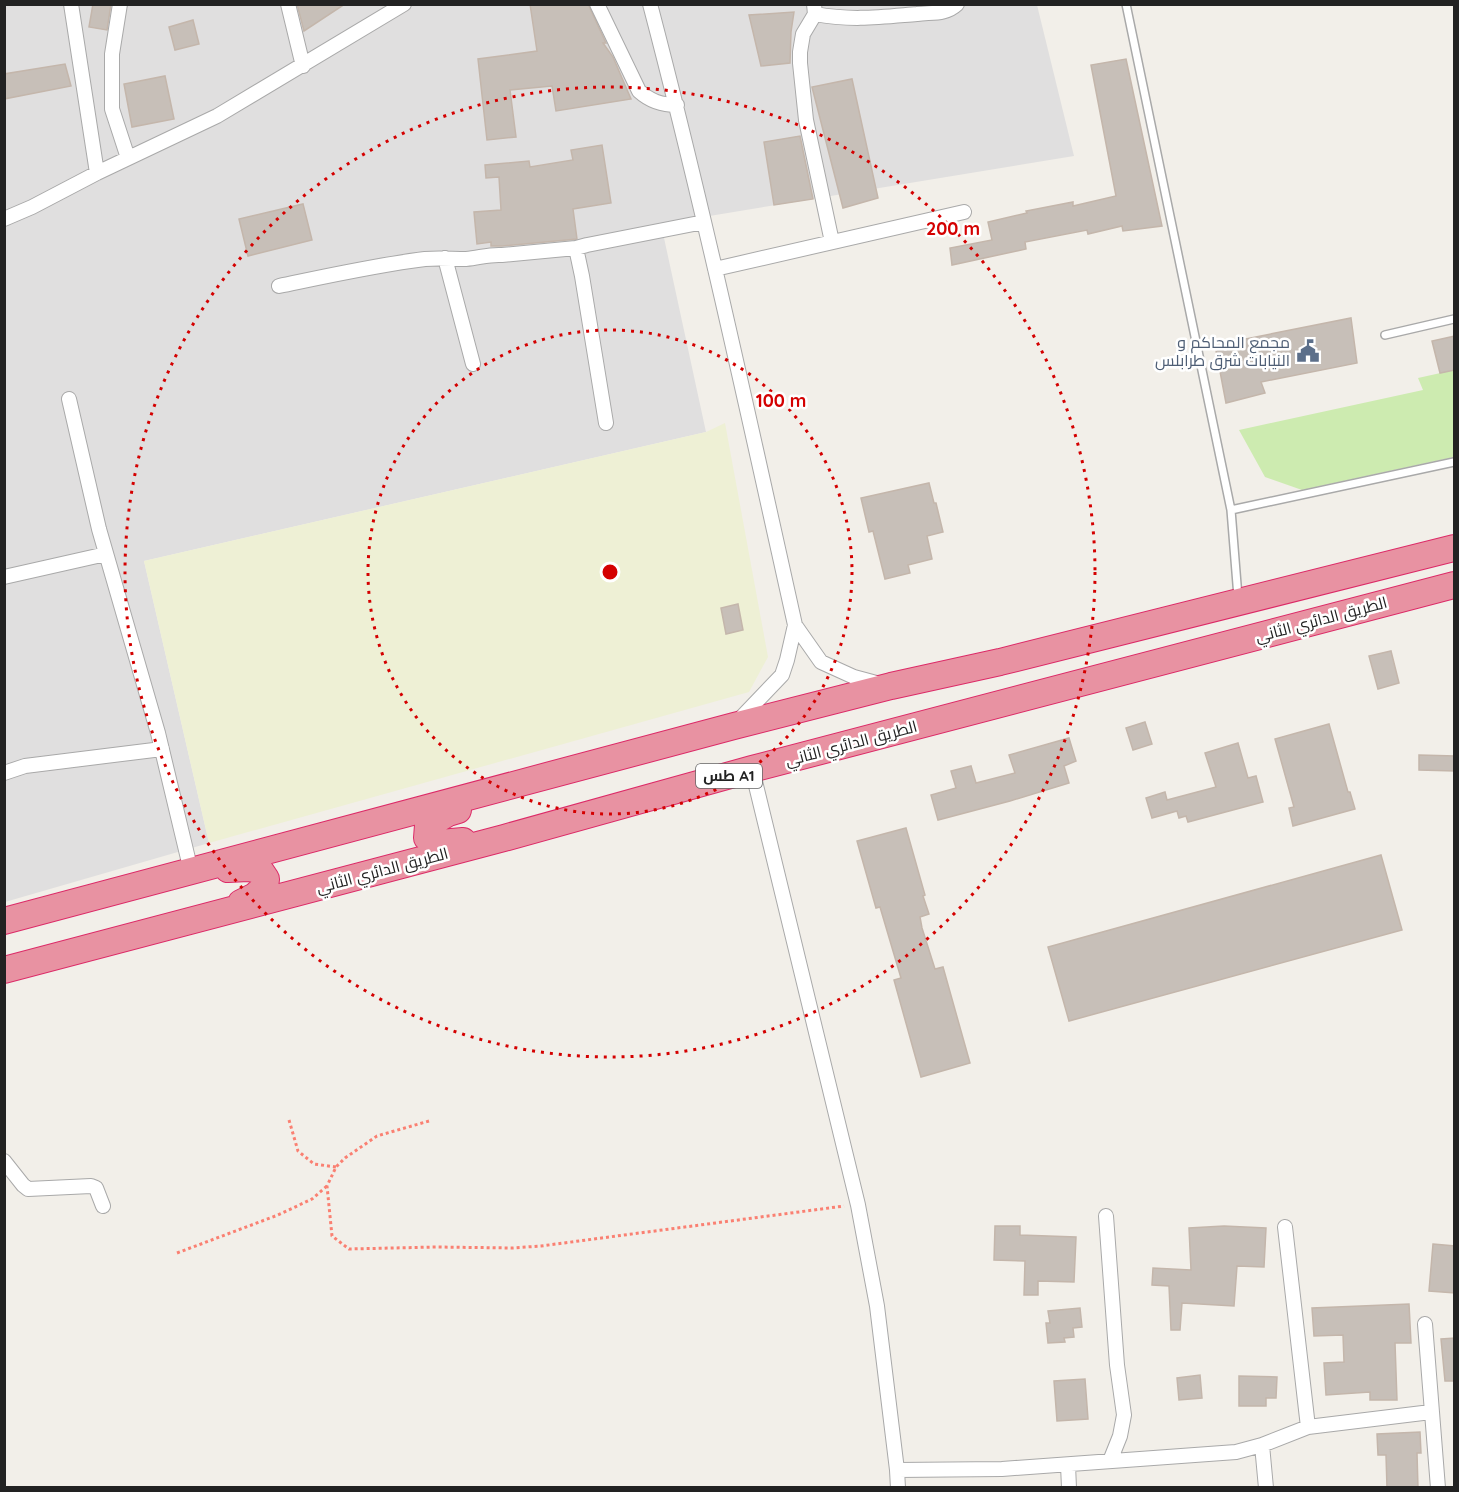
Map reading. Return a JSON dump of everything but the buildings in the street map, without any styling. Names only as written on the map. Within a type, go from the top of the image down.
[{"type":"highway","points":[[4,921],[734,726],[1455,548]]},
{"type":"highway","name":"الطريق الدائري الثاني","points":[[4,970],[504,838],[752,769],[1455,585]]},
{"type":"highway","points":[[504,838],[441,843],[428,838],[428,825],[448,813],[642,757],[734,726]]},
{"type":"highway","points":[[191,871],[248,868],[260,870],[266,879],[266,887],[255,896],[222,912]]},
{"type":"street","points":[[71,4],[97,173]]},
{"type":"street","points":[[120,4],[112,54],[112,109],[128,158]]},
{"type":"street","points":[[288,4],[303,66]]},
{"type":"street","points":[[4,219],[217,117],[404,4]]},
{"type":"street","points":[[597,4],[639,91],[657,103],[677,105]]},
{"type":"street","points":[[651,4],[715,268],[795,625],[821,662],[854,677],[891,686]]},
{"type":"street","points":[[832,242],[806,120],[800,63],[803,34],[815,9],[836,18],[871,19],[939,13],[957,4]]},
{"type":"street","points":[[715,268],[964,212]]},
{"type":"street","points":[[279,286],[423,259],[470,259],[492,254],[576,248],[704,222]]},
{"type":"street","points":[[576,248],[606,423]]},
{"type":"street","points":[[445,258],[473,364]]},
{"type":"street","points":[[69,399],[99,529],[162,749],[191,871]]},
{"type":"street","points":[[4,577],[106,554]]},
{"type":"street","points":[[734,726],[782,675],[795,625]]},
{"type":"street","points":[[4,773],[25,766],[162,749]]},
{"type":"street","points":[[752,769],[858,1205],[877,1306],[897,1470],[897,1488]]},
{"type":"street","points":[[4,1161],[28,1189],[91,1186],[96,1188],[102,1206]]},
{"type":"street","points":[[1106,1216],[1117,1365],[1124,1415],[1120,1436],[1110,1461]]},
{"type":"street","points":[[1285,1227],[1308,1427]]},
{"type":"street","points":[[1425,1324],[1438,1488]]},
{"type":"street","points":[[897,1470],[1002,1469],[1236,1452],[1262,1445],[1308,1427],[1431,1412]]},
{"type":"street","points":[[1262,1445],[1266,1488]]},
{"type":"street","points":[[1068,1465],[1069,1488]]},
{"type":"lane","points":[[1126,4],[1231,510],[1238,603]]},
{"type":"lane","points":[[1385,335],[1455,319]]},
{"type":"lane","points":[[1231,510],[1455,462]]},
{"type":"path","points":[[289,1120],[298,1150],[314,1164],[336,1167]]},
{"type":"path","points":[[177,1253],[278,1215],[312,1199],[327,1186],[336,1167],[345,1158],[377,1136],[429,1120]]},
{"type":"path","points":[[327,1186],[332,1236],[349,1249],[541,1246],[858,1205]]},
{"type":"shaded area","points":[[5,5],[1037,5],[1074,156],[661,224],[706,432],[144,561],[209,843],[5,902]]},
{"type":"green space","points":[[1454,370],[1454,457],[1302,490],[1265,477],[1239,430],[1423,390],[1418,378]]},
{"type":"green space","points":[[725,423],[768,657],[749,692],[209,843],[144,561],[706,432]]},
{"type":"place","name":"مجمع المحاكم و النيابات شرق طرابلس","points":[[1308,351]]}]
